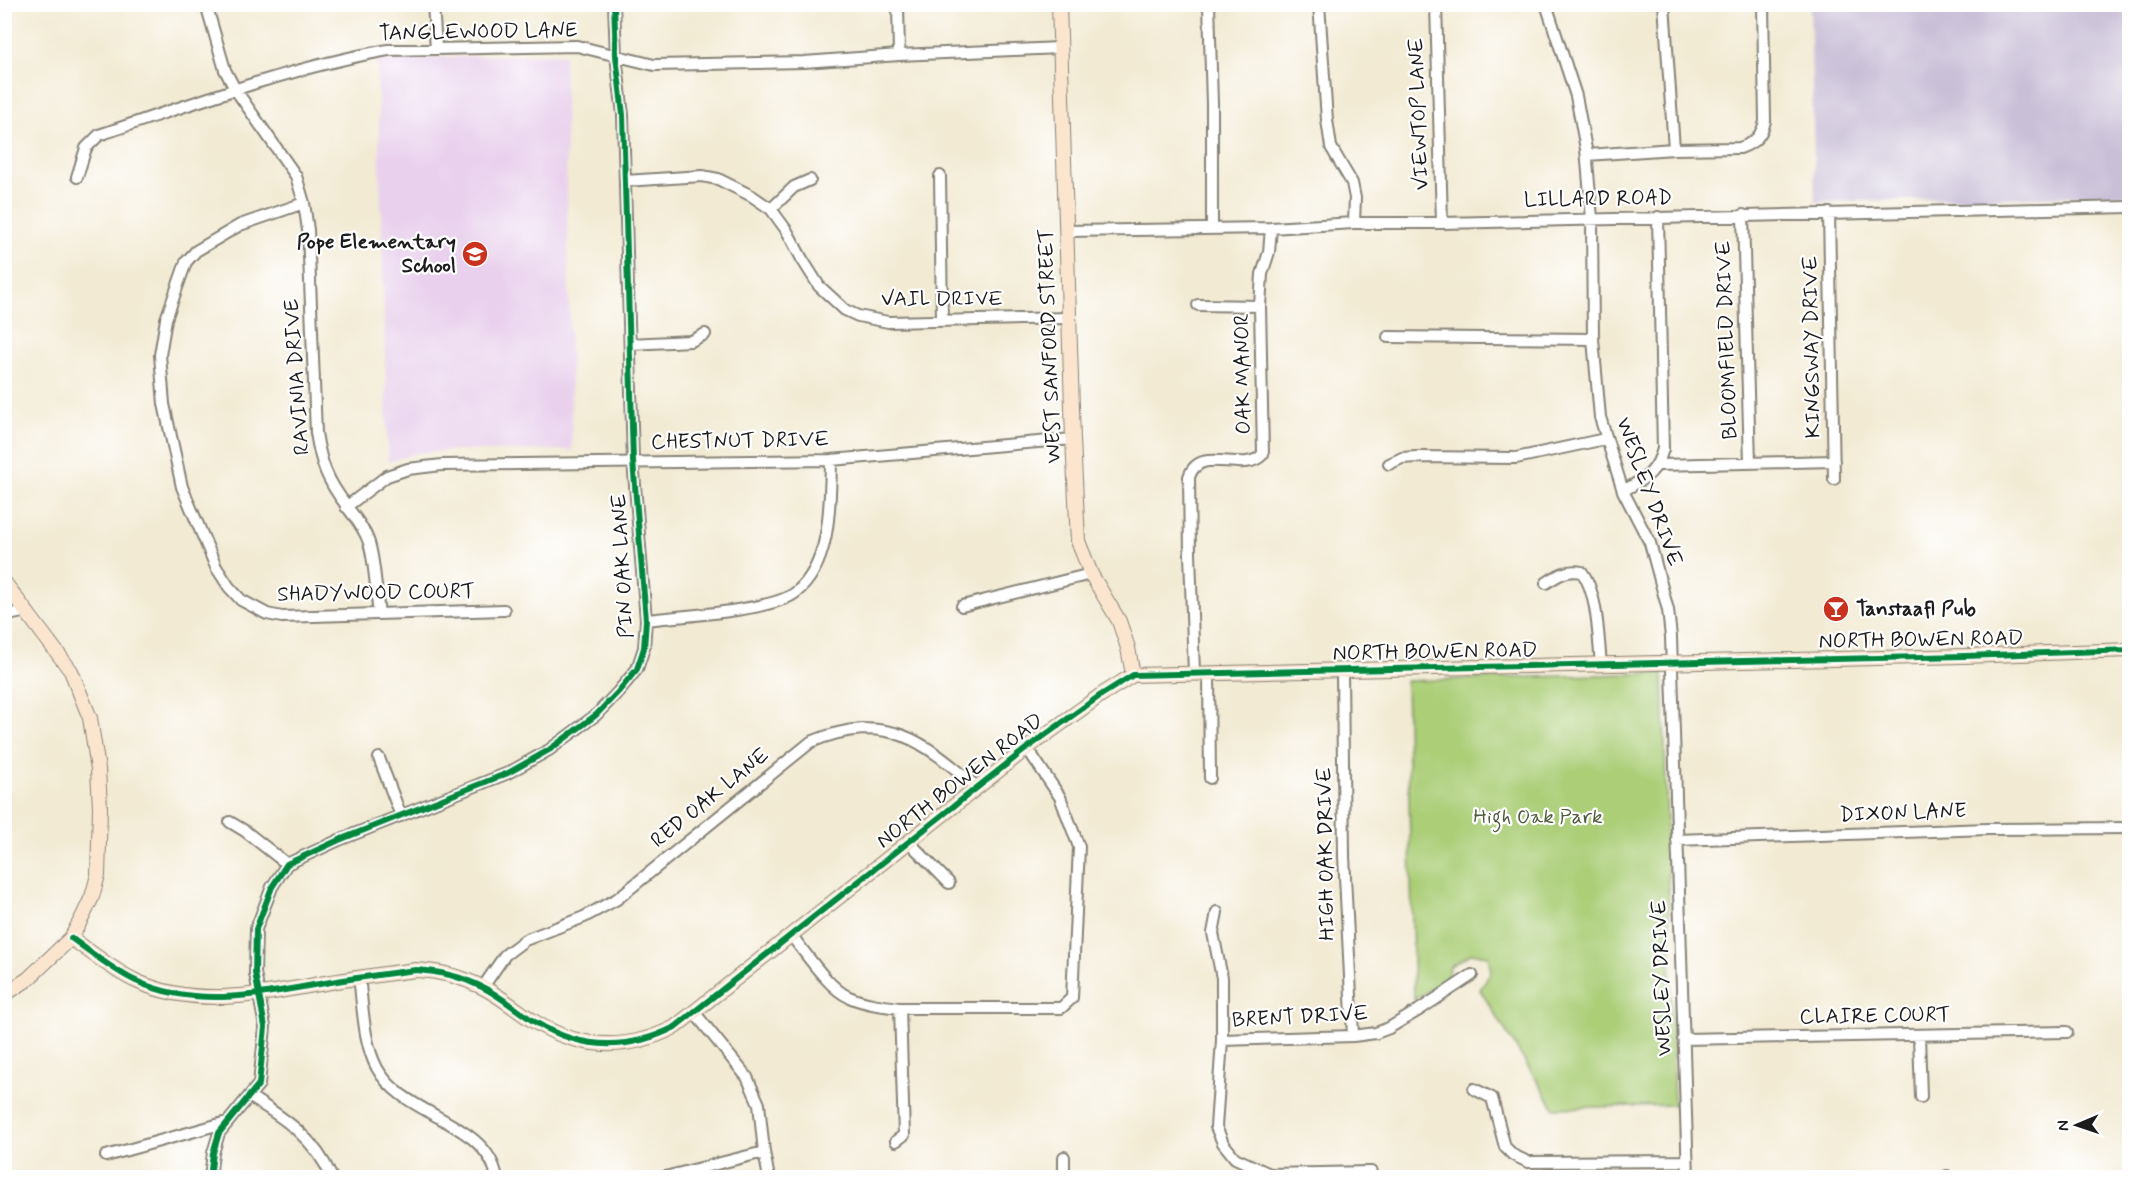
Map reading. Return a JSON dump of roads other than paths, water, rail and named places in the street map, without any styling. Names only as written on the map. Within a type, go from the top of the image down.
[{"type":"street","name":"RAVINIA DRIVE","points":[[206,4],[225,70],[235,89],[296,176],[304,203],[308,230],[316,433],[321,461],[346,507],[362,527],[369,542],[379,614]]},
{"type":"street","points":[[433,4],[436,49]]},
{"type":"street","name":"PIN OAK LANE","points":[[286,864],[508,773],[549,750],[596,715],[637,669],[644,648],[646,620],[633,461],[623,115],[616,56],[614,4]]},
{"type":"street","points":[[898,4],[899,55]]},
{"type":"street","name":"WEST SANFORD STREET","points":[[1059,4],[1078,541],[1091,574],[1119,621],[1128,648],[1133,675]]},
{"type":"street","points":[[1209,4],[1212,228]]},
{"type":"street","points":[[1319,4],[1331,147],[1352,183],[1355,198],[1354,223]]},
{"type":"street","name":"VIEWTOP LANE","points":[[1436,4],[1442,223]]},
{"type":"street","name":"WESLEY DRIVE","points":[[1546,4],[1576,96],[1587,155],[1592,219],[1593,339],[1600,417],[1623,491],[1650,543],[1668,610],[1672,662],[1688,1178]]},
{"type":"street","points":[[1664,4],[1674,149]]},
{"type":"street","points":[[1587,155],[1674,149],[1740,148],[1758,138],[1765,121],[1763,4]]},
{"type":"street","name":"TANGLEWOOD LANE","points":[[77,177],[86,148],[99,135],[235,89],[360,55],[388,50],[577,46],[654,65],[804,62],[899,55],[1060,48]]},
{"type":"street","name":"VAIL DRIVE","points":[[625,182],[702,176],[718,179],[771,209],[787,231],[819,286],[845,310],[858,316],[888,322],[1070,318]]},
{"type":"street","points":[[940,176],[942,321]]},
{"type":"street","points":[[771,209],[794,187],[810,180]]},
{"type":"street","name":"SHADYWOOD COURT","points":[[304,203],[240,225],[196,251],[186,262],[162,333],[160,373],[164,404],[182,487],[221,576],[241,600],[267,614],[282,617],[504,610]]},
{"type":"street","name":"LILLARD ROAD","points":[[1067,231],[2130,207]]},
{"type":"street","name":"KINGSWAY DRIVE","points":[[1829,213],[1834,479]]},
{"type":"street","name":"BLOOMFIELD DRIVE","points":[[1743,215],[1750,463]]},
{"type":"street","points":[[1623,491],[1646,477],[1659,465],[1663,448],[1658,217]]},
{"type":"street","name":"OAK MANOR","points":[[1194,674],[1190,477],[1192,469],[1203,461],[1250,462],[1263,454],[1260,306],[1262,274],[1269,252],[1271,228]]},
{"type":"street","points":[[1198,305],[1260,306]]},
{"type":"street","points":[[630,344],[691,341],[705,333]]},
{"type":"street","points":[[1388,337],[1593,339]]},
{"type":"street","name":"CHESTNUT DRIVE","points":[[346,507],[387,476],[408,469],[442,465],[831,460],[1073,439]]},
{"type":"street","points":[[1389,464],[1402,458],[1416,457],[1516,458],[1605,439]]},
{"type":"street","points":[[646,620],[772,603],[793,595],[818,561],[828,530],[831,460]]},
{"type":"street","points":[[1659,465],[1834,461]]},
{"type":"street","points":[[1546,583],[1558,575],[1573,571],[1582,573],[1586,578],[1595,612],[1601,664]]},
{"type":"street","points":[[962,606],[1091,574]]},
{"type":"street","points":[[4,582],[71,671],[90,718],[98,769],[100,808],[98,875],[92,897],[71,938],[28,979],[4,995]]},
{"type":"street","points":[[4,616],[27,611]]},
{"type":"street","name":"NORTH BOWEN ROAD","points":[[71,938],[136,981],[166,991],[208,998],[258,995],[359,977],[416,970],[434,971],[483,987],[535,1022],[560,1035],[581,1042],[604,1045],[633,1043],[656,1037],[675,1027],[1027,748],[1101,694],[1133,675],[1965,656],[2130,650]]},
{"type":"street","name":"HIGH OAK DRIVE","points":[[1342,670],[1344,856],[1353,1036]]},
{"type":"street","points":[[1209,674],[1210,778]]},
{"type":"street","name":"RED OAK LANE","points":[[483,987],[505,955],[525,940],[584,917],[617,899],[811,742],[832,733],[860,729],[889,731],[914,739],[937,753],[978,788]]},
{"type":"street","points":[[791,934],[831,983],[847,997],[877,1006],[1060,1008],[1072,998],[1079,847],[1060,797],[1027,748]]},
{"type":"street","points":[[379,758],[401,816]]},
{"type":"street","points":[[210,1178],[213,1153],[219,1133],[259,1084],[265,1027],[255,973],[256,929],[272,887],[286,864],[245,831],[230,822]]},
{"type":"street","name":"DIXON LANE","points":[[1677,840],[1976,830],[2130,828]]},
{"type":"street","points":[[909,843],[949,883]]},
{"type":"street","points":[[1217,912],[1213,933],[1222,978],[1222,1040],[1216,1127],[1223,1143],[1235,1158],[1270,1174],[1371,1172]]},
{"type":"street","name":"BRENT DRIVE","points":[[1222,1040],[1353,1036],[1376,1033],[1389,1028],[1472,975]]},
{"type":"street","points":[[359,977],[369,1045],[377,1068],[389,1085],[401,1096],[469,1135],[487,1153],[495,1168],[497,1178]]},
{"type":"street","points":[[896,1142],[904,1135],[900,1008]]},
{"type":"street","points":[[694,1012],[747,1077],[759,1104],[769,1178]]},
{"type":"street","name":"CLAIRE COURT","points":[[1683,1039],[2067,1032]]},
{"type":"street","points":[[1919,1035],[1921,1097]]},
{"type":"street","points":[[1473,1089],[1492,1098],[1505,1146],[1513,1155],[1528,1162],[1536,1164],[1687,1161]]},
{"type":"street","points":[[249,1096],[294,1126],[318,1150],[332,1178]]},
{"type":"street","points":[[106,1155],[227,1122]]},
{"type":"street","points":[[661,1178],[764,1152]]},
{"type":"street","points":[[1064,1157],[1064,1178]]},
{"type":"place","name":"Pope Elementary School","points":[[475,254]]},
{"type":"place","name":"Tanstaafl Pub","points":[[1836,609]]},
{"type":"park label","name":"High Oak Park","points":[[1538,817]]}]
